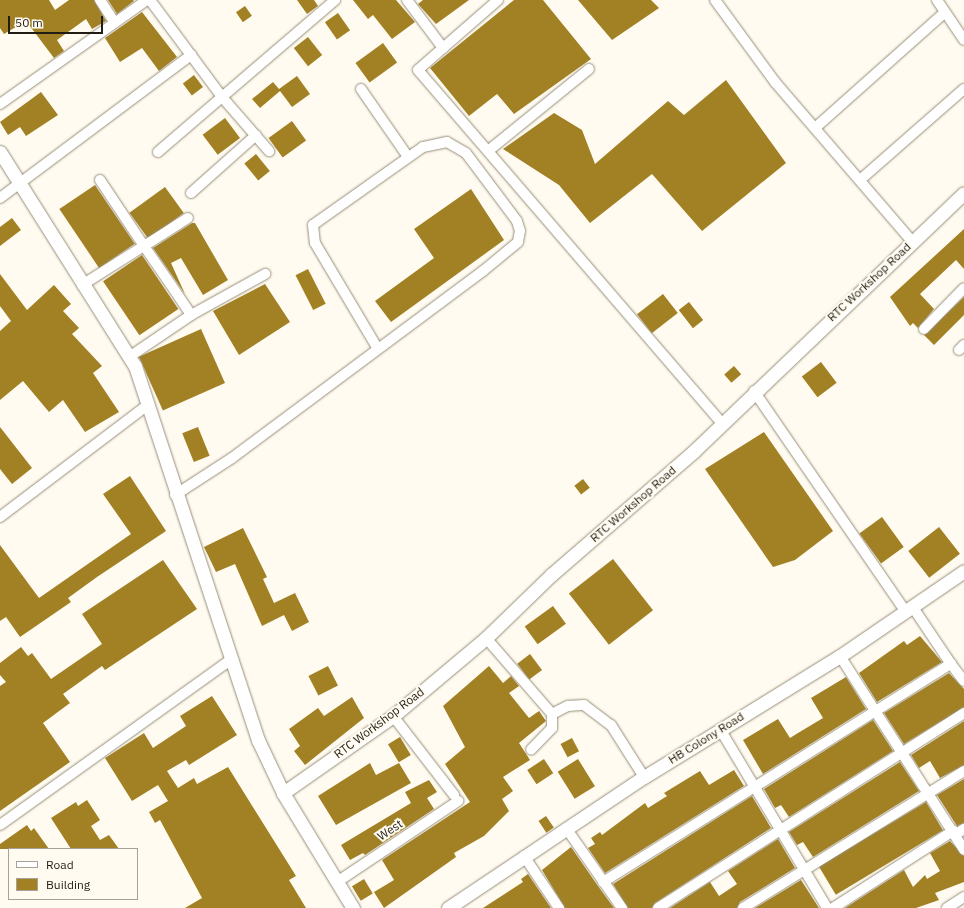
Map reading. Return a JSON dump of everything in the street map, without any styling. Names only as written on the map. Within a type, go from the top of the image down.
[{"type":"street","points":[[100,0],[115,23]]},
{"type":"street","points":[[0,104],[149,0],[222,97],[269,151]]},
{"type":"street","points":[[158,152],[336,0]]},
{"type":"street","points":[[407,0],[443,48]]},
{"type":"street","points":[[498,0],[418,70],[721,422]]},
{"type":"street","points":[[715,0],[775,82],[912,241]]},
{"type":"street","points":[[937,0],[964,40]]},
{"type":"street","points":[[815,128],[945,12]]},
{"type":"street","points":[[0,198],[191,55]]},
{"type":"street","points":[[488,151],[589,69]]},
{"type":"street","points":[[361,89],[408,157]]},
{"type":"street","points":[[860,180],[964,89]]},
{"type":"street","points":[[191,193],[256,135]]},
{"type":"street","points":[[175,495],[232,458],[483,271],[520,237],[517,221],[458,146],[438,142],[408,157],[321,216],[312,233],[378,349]]},
{"type":"street","points":[[0,152],[20,182],[82,285],[129,357],[149,404],[175,495],[229,661],[258,740],[283,793],[353,908]]},
{"type":"street","points":[[100,180],[191,316]]},
{"type":"street","name":"RTC Workshop Road","points":[[283,793],[393,716],[486,638],[721,422],[964,193]]},
{"type":"street","points":[[82,285],[188,218]]},
{"type":"street","points":[[129,357],[191,316],[265,274]]},
{"type":"street","points":[[924,329],[964,288]]},
{"type":"street","points":[[754,391],[909,608],[957,668],[964,681]]},
{"type":"street","points":[[0,517],[149,404]]},
{"type":"street","name":"HB Colony Road","points":[[448,908],[644,777],[840,656],[964,571]]},
{"type":"street","points":[[486,638],[552,714],[552,728],[531,750]]},
{"type":"street","points":[[840,656],[904,752],[964,850]]},
{"type":"street","points":[[0,825],[229,661]]},
{"type":"street","points":[[604,882],[753,786],[878,712],[957,668]]},
{"type":"street","points":[[552,714],[568,706],[584,705],[611,725],[644,777]]},
{"type":"street","points":[[658,908],[779,829],[964,713]]},
{"type":"street","name":"West","points":[[337,882],[456,798],[393,716]]},
{"type":"street","points":[[720,729],[827,908]]},
{"type":"street","points":[[743,908],[964,771]]},
{"type":"street","points":[[566,828],[622,908]]},
{"type":"street","points":[[833,908],[954,833],[964,829]]},
{"type":"street","points":[[524,856],[557,907]]},
{"type":"street","points":[[947,908],[964,897]]},
{"type":"building","points":[[0,0],[49,0],[55,10],[69,0],[94,0],[106,21],[92,29],[86,19],[57,40],[64,51],[54,58],[26,21],[4,34],[0,28]]},
{"type":"building","points":[[108,0],[133,0],[134,1],[117,14]]},
{"type":"building","points":[[297,0],[314,0],[318,6],[307,14]]},
{"type":"building","points":[[353,0],[396,0],[415,22],[392,39],[373,15],[368,19]]},
{"type":"building","points":[[423,0],[469,0],[436,24],[418,4]]},
{"type":"building","points":[[514,0],[543,0],[591,59],[514,114],[497,94],[469,116],[430,68]]},
{"type":"building","points":[[578,0],[651,0],[659,8],[612,40]]},
{"type":"building","points":[[245,6],[252,16],[243,22],[236,12]]},
{"type":"building","points":[[142,12],[177,57],[159,71],[142,48],[120,62],[105,38]]},
{"type":"building","points":[[338,13],[350,30],[337,39],[325,22]]},
{"type":"building","points":[[308,37],[322,55],[308,66],[294,48]]},
{"type":"building","points":[[383,43],[397,62],[370,82],[355,63]]},
{"type":"building","points":[[194,75],[203,87],[192,95],[183,83]]},
{"type":"building","points":[[297,76],[310,94],[292,107],[280,91],[260,108],[252,99],[273,82],[279,89]]},
{"type":"building","points":[[726,80],[786,163],[702,231],[652,174],[590,223],[559,185],[503,149],[554,113],[582,130],[595,164],[668,101],[684,115]]},
{"type":"building","points":[[41,92],[58,115],[26,136],[20,127],[8,135],[0,122]]},
{"type":"building","points":[[225,118],[240,138],[218,155],[203,135]]},
{"type":"building","points":[[292,121],[306,140],[283,157],[269,138]]},
{"type":"building","points":[[256,154],[270,171],[258,181],[244,163]]},
{"type":"building","points":[[95,185],[135,244],[99,268],[59,209]]},
{"type":"building","points":[[165,187],[184,213],[148,239],[129,213]]},
{"type":"building","points":[[471,189],[504,240],[391,322],[375,301],[434,258],[414,229]]},
{"type":"building","points":[[12,218],[21,230],[0,246],[0,227]]},
{"type":"building","points":[[192,223],[195,223],[228,280],[203,295],[181,258],[171,263],[185,294],[153,248]]},
{"type":"building","points":[[964,229],[964,269],[956,260],[920,294],[934,309],[918,328],[913,323],[910,326],[890,297]]},
{"type":"building","points":[[142,255],[178,309],[139,335],[103,281]]},
{"type":"building","points":[[308,269],[326,304],[313,310],[296,275]]},
{"type":"building","points":[[0,274],[27,310],[54,285],[71,304],[63,311],[79,328],[72,334],[102,366],[93,373],[119,412],[85,432],[63,400],[49,412],[23,381],[0,400],[0,331],[11,321],[0,306]]},
{"type":"building","points":[[265,284],[290,322],[239,355],[213,311]]},
{"type":"building","points":[[663,294],[678,313],[652,333],[637,314]]},
{"type":"building","points":[[964,297],[964,315],[934,345],[924,335]]},
{"type":"building","points":[[689,302],[703,320],[693,328],[679,310]]},
{"type":"building","points":[[201,329],[225,383],[163,411],[139,357]]},
{"type":"building","points":[[821,362],[837,383],[817,397],[802,376]]},
{"type":"building","points":[[734,366],[741,374],[731,383],[724,375]]},
{"type":"building","points":[[0,427],[32,468],[12,484],[0,469]]},
{"type":"building","points":[[198,427],[210,456],[194,462],[182,433]]},
{"type":"building","points":[[764,432],[833,531],[795,560],[773,567],[705,469]]},
{"type":"building","points":[[130,476],[166,531],[68,598],[71,602],[20,637],[6,617],[0,621],[0,545],[39,598],[131,534],[103,494]]},
{"type":"building","points":[[583,479],[590,488],[581,494],[574,486]]},
{"type":"building","points":[[882,517],[904,547],[881,563],[859,533]]},
{"type":"building","points":[[939,527],[960,554],[929,578],[908,551]]},
{"type":"building","points":[[243,528],[267,577],[263,579],[274,603],[295,593],[309,622],[292,631],[284,615],[262,626],[235,564],[216,572],[204,547]]},
{"type":"building","points":[[613,559],[653,610],[609,645],[569,593]]},
{"type":"building","points":[[163,560],[197,609],[105,670],[102,666],[63,694],[70,703],[43,723],[70,762],[0,811],[0,686],[6,682],[0,675],[0,663],[21,647],[28,656],[32,653],[51,679],[102,644],[82,614]]},
{"type":"building","points":[[553,606],[566,624],[538,644],[525,627]]},
{"type":"building","points":[[920,636],[942,662],[877,702],[859,673],[904,641],[907,645]]},
{"type":"building","points":[[530,654],[542,670],[529,680],[517,664]]},
{"type":"building","points":[[328,666],[338,686],[318,696],[308,676]]},
{"type":"building","points":[[489,666],[503,683],[511,676],[519,686],[509,693],[529,718],[539,711],[546,721],[519,743],[530,760],[503,777],[513,791],[502,799],[509,811],[484,836],[454,853],[456,857],[384,908],[374,892],[394,880],[382,860],[470,802],[445,764],[465,747],[443,706]]},
{"type":"building","points":[[949,673],[964,689],[964,707],[904,744],[884,713]]},
{"type":"building","points":[[846,677],[866,709],[763,774],[743,740],[778,719],[790,738],[823,718],[811,698]]},
{"type":"building","points":[[212,696],[237,735],[189,765],[186,760],[167,771],[178,788],[194,778],[197,784],[228,767],[296,876],[289,880],[306,908],[185,908],[202,898],[160,820],[155,823],[149,812],[168,801],[158,785],[132,801],[105,758],[144,733],[153,748],[186,726],[180,716]]},
{"type":"building","points":[[352,697],[364,718],[305,765],[294,751],[300,746],[289,729],[318,708],[324,716]]},
{"type":"building","points":[[873,720],[893,751],[789,817],[781,805],[775,808],[764,789]]},
{"type":"building","points":[[964,721],[964,765],[940,778],[930,761],[919,768],[911,755]]},
{"type":"building","points":[[400,737],[411,755],[399,762],[388,744]]},
{"type":"building","points":[[572,738],[579,751],[568,757],[561,744]]},
{"type":"building","points":[[544,759],[553,773],[536,784],[527,770]]},
{"type":"building","points":[[578,759],[595,786],[575,799],[558,772]]},
{"type":"building","points":[[900,762],[919,791],[813,857],[803,842],[797,845],[789,832]]},
{"type":"building","points":[[370,763],[376,775],[399,763],[411,783],[336,825],[318,796]]},
{"type":"building","points":[[734,770],[744,786],[605,873],[588,848],[595,844],[591,838],[600,832],[602,835],[645,803],[648,808],[667,796],[664,793],[700,771],[709,785]]},
{"type":"building","points":[[964,779],[964,823],[957,826],[937,795]]},
{"type":"building","points":[[429,780],[437,792],[427,798],[434,809],[365,855],[363,853],[350,860],[341,845],[411,803],[405,792]]},
{"type":"building","points":[[752,796],[771,828],[655,903],[652,908],[628,908],[613,884]]},
{"type":"building","points":[[87,800],[100,820],[91,826],[100,840],[109,835],[118,848],[70,848],[51,818],[76,802],[78,806]]},
{"type":"building","points":[[926,802],[943,830],[836,895],[819,866]]},
{"type":"building","points":[[546,816],[554,828],[546,833],[539,821]]},
{"type":"building","points":[[27,825],[31,831],[34,828],[48,848],[0,849],[0,844]]},
{"type":"building","points":[[778,839],[795,868],[740,902],[737,908],[670,908],[710,882],[719,896],[737,884],[728,871]]},
{"type":"building","points":[[950,841],[964,856],[964,882],[935,893],[939,900],[916,908],[845,908],[904,870],[913,887],[925,875],[927,879],[940,871],[930,853]]},
{"type":"building","points":[[571,847],[614,908],[565,908],[542,870]]},
{"type":"building","points":[[528,874],[551,908],[483,908],[523,882],[521,879]]},
{"type":"building","points":[[364,879],[373,894],[361,901],[352,886]]},
{"type":"building","points":[[801,880],[819,908],[755,908]]}]
